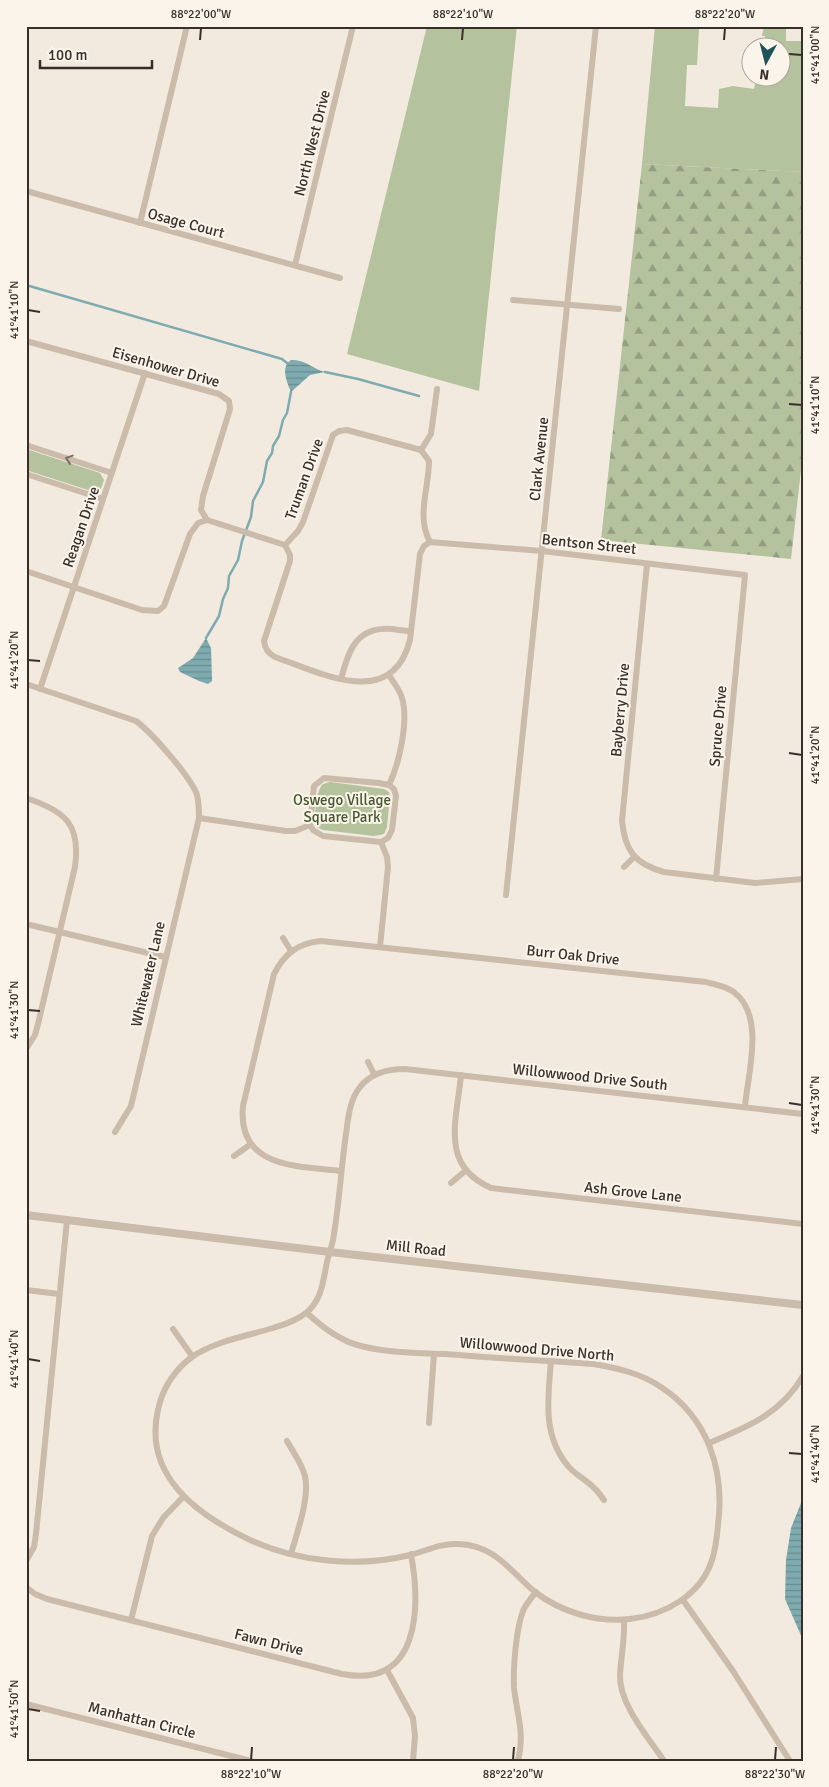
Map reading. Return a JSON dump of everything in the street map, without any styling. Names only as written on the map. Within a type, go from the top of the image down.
[{"type":"street","points":[[140,223],[187,26]]},
{"type":"street","name":"North West Drive","points":[[295,265],[353,26]]},
{"type":"street","name":"Clark Avenue","points":[[506,895],[596,26]]},
{"type":"street","name":"Osage Court","points":[[26,192],[340,278]]},
{"type":"street","points":[[513,300],[619,309]]},
{"type":"street","name":"Eisenhower Drive","points":[[26,340],[219,394],[229,401],[228,417],[203,496],[202,510],[207,520]]},
{"type":"street","name":"Reagan Drive","points":[[40,689],[145,373]]},
{"type":"street","points":[[26,571],[139,609],[150,612],[158,611],[168,599],[183,552],[194,527],[198,523],[207,520],[285,545],[288,549],[290,561],[266,633],[265,647],[268,654],[341,679],[364,682],[374,681],[389,675],[401,663],[407,652],[420,554],[424,546],[430,542],[423,522],[429,461],[421,450],[431,434],[437,389]]},
{"type":"street","name":"Truman Drive","points":[[285,545],[298,531],[303,522],[333,435],[339,430],[347,430],[421,450]]},
{"type":"street","points":[[26,444],[112,473]]},
{"type":"street","points":[[26,474],[104,499]]},
{"type":"street","name":"Bentson Street","points":[[430,542],[542,551],[745,575]]},
{"type":"street","name":"Bayberry Drive","points":[[634,857],[624,838],[622,822],[647,564]]},
{"type":"street","name":"Spruce Drive","points":[[716,878],[745,575]]},
{"type":"street","points":[[341,679],[349,652],[362,634],[385,629],[411,631]]},
{"type":"street","points":[[389,675],[402,697],[404,706],[400,755],[398,765],[389,785]]},
{"type":"street","name":"Whitewater Lane","points":[[26,684],[136,721],[147,728],[197,794],[198,818],[130,1106],[114,1132]]},
{"type":"street","points":[[324,778],[389,785],[394,789],[396,796],[392,830],[388,838],[381,842],[324,836],[313,830],[310,825],[314,786],[324,778]]},
{"type":"street","points":[[26,798],[54,809],[66,819],[74,834],[78,849],[35,1036],[26,1049]]},
{"type":"street","points":[[198,818],[286,831],[295,831],[310,825]]},
{"type":"street","points":[[380,947],[388,866],[387,857],[381,842]]},
{"type":"street","points":[[624,866],[634,857],[639,862],[664,872],[755,883],[803,879]]},
{"type":"street","points":[[26,924],[165,957]]},
{"type":"street","points":[[283,938],[290,951],[280,962],[274,974],[243,1106],[243,1122],[246,1136],[262,1156],[276,1162],[341,1171]]},
{"type":"street","name":"Burr Oak Drive","points":[[290,951],[306,942],[321,941],[706,982],[722,986],[736,994],[746,1007],[752,1024],[753,1041],[745,1106]]},
{"type":"street","points":[[330,1252],[334,1236],[341,1171],[352,1100],[361,1086],[374,1074],[368,1062]]},
{"type":"street","name":"Willowwood Drive South","points":[[374,1074],[405,1068],[803,1114]]},
{"type":"street","points":[[451,1183],[465,1171],[458,1159],[455,1145],[461,1075]]},
{"type":"street","points":[[234,1156],[251,1144]]},
{"type":"street","name":"Ash Grove Lane","points":[[465,1171],[476,1181],[498,1190],[803,1224]]},
{"type":"street","name":"Mill Road","points":[[26,1214],[330,1252],[803,1305]]},
{"type":"street","points":[[26,1561],[31,1553],[35,1539],[67,1220]]},
{"type":"street","name":"Willowwood Drive North","points":[[307,1313],[343,1340],[361,1346],[434,1354],[593,1364],[620,1368],[662,1387],[691,1415],[709,1444],[718,1473],[720,1512],[716,1545],[712,1562],[705,1577],[683,1600],[652,1614],[624,1620],[593,1618],[560,1607],[536,1592],[497,1556],[476,1546],[458,1544],[436,1546],[410,1554],[368,1560],[338,1561],[291,1554],[250,1540],[226,1528],[183,1497],[165,1473],[156,1445],[155,1428],[161,1398],[168,1384],[182,1365],[192,1356],[219,1344],[293,1322],[307,1313],[319,1297],[323,1287],[330,1252]]},
{"type":"street","points":[[26,1290],[60,1294]]},
{"type":"street","points":[[173,1329],[192,1356]]},
{"type":"street","points":[[429,1423],[434,1354]]},
{"type":"street","points":[[551,1361],[548,1409],[552,1438],[558,1452],[568,1466],[594,1487],[604,1500]]},
{"type":"street","points":[[709,1444],[744,1428],[776,1409],[789,1396],[803,1376]]},
{"type":"street","points":[[287,1441],[302,1467],[306,1484],[304,1503],[291,1554]]},
{"type":"street","points":[[131,1620],[154,1531],[163,1518],[183,1497]]},
{"type":"street","points":[[410,1554],[414,1604],[409,1642],[404,1653],[387,1670],[413,1718],[415,1736],[413,1761]]},
{"type":"street","name":"Fawn Drive","points":[[26,1588],[47,1599],[342,1674],[367,1676],[387,1670]]},
{"type":"street","points":[[518,1761],[522,1733],[514,1689],[518,1635],[523,1612],[536,1592]]},
{"type":"street","points":[[683,1600],[733,1671],[790,1761]]},
{"type":"street","points":[[624,1620],[625,1632],[620,1676],[621,1690],[628,1706],[664,1761]]},
{"type":"street","name":"Manhattan Circle","points":[[26,1704],[251,1761]]},
{"type":"green space","points":[[427,26],[517,26],[479,391],[347,354]]},
{"type":"green space","points":[[655,26],[691,26],[691,29],[699,29],[697,65],[687,65],[685,106],[718,108],[719,89],[733,86],[754,89],[792,88],[792,41],[803,41],[803,172],[642,164]]},
{"type":"green space","points":[[764,26],[786,26],[786,38],[765,38],[765,36],[762,36]]},
{"type":"green space","points":[[642,164],[803,172],[803,452],[791,559],[601,540]]},
{"type":"green space","points":[[26,449],[100,473],[104,480],[101,489],[94,492],[26,470]]},
{"type":"green space","name":"Oswego Village Square Park","points":[[330,782],[384,789],[389,792],[387,827],[384,834],[374,836],[323,830],[317,827],[315,811],[317,798],[323,784]]},
{"type":"water","points":[[291,360],[301,361],[325,372],[310,375],[291,392],[285,371]]},
{"type":"water","points":[[206,638],[211,648],[212,681],[208,684],[180,672],[178,668],[193,658]]},
{"type":"water","points":[[803,1498],[803,1640],[785,1599],[786,1560],[791,1528]]},
{"type":"waterway","points":[[26,285],[282,359],[287,363]]},
{"type":"waterway","points":[[325,372],[419,396]]},
{"type":"waterway","points":[[206,638],[219,616],[228,588],[229,576],[238,560],[242,541],[251,517],[253,501],[263,482],[267,461],[279,436],[287,413],[291,392]]}]
